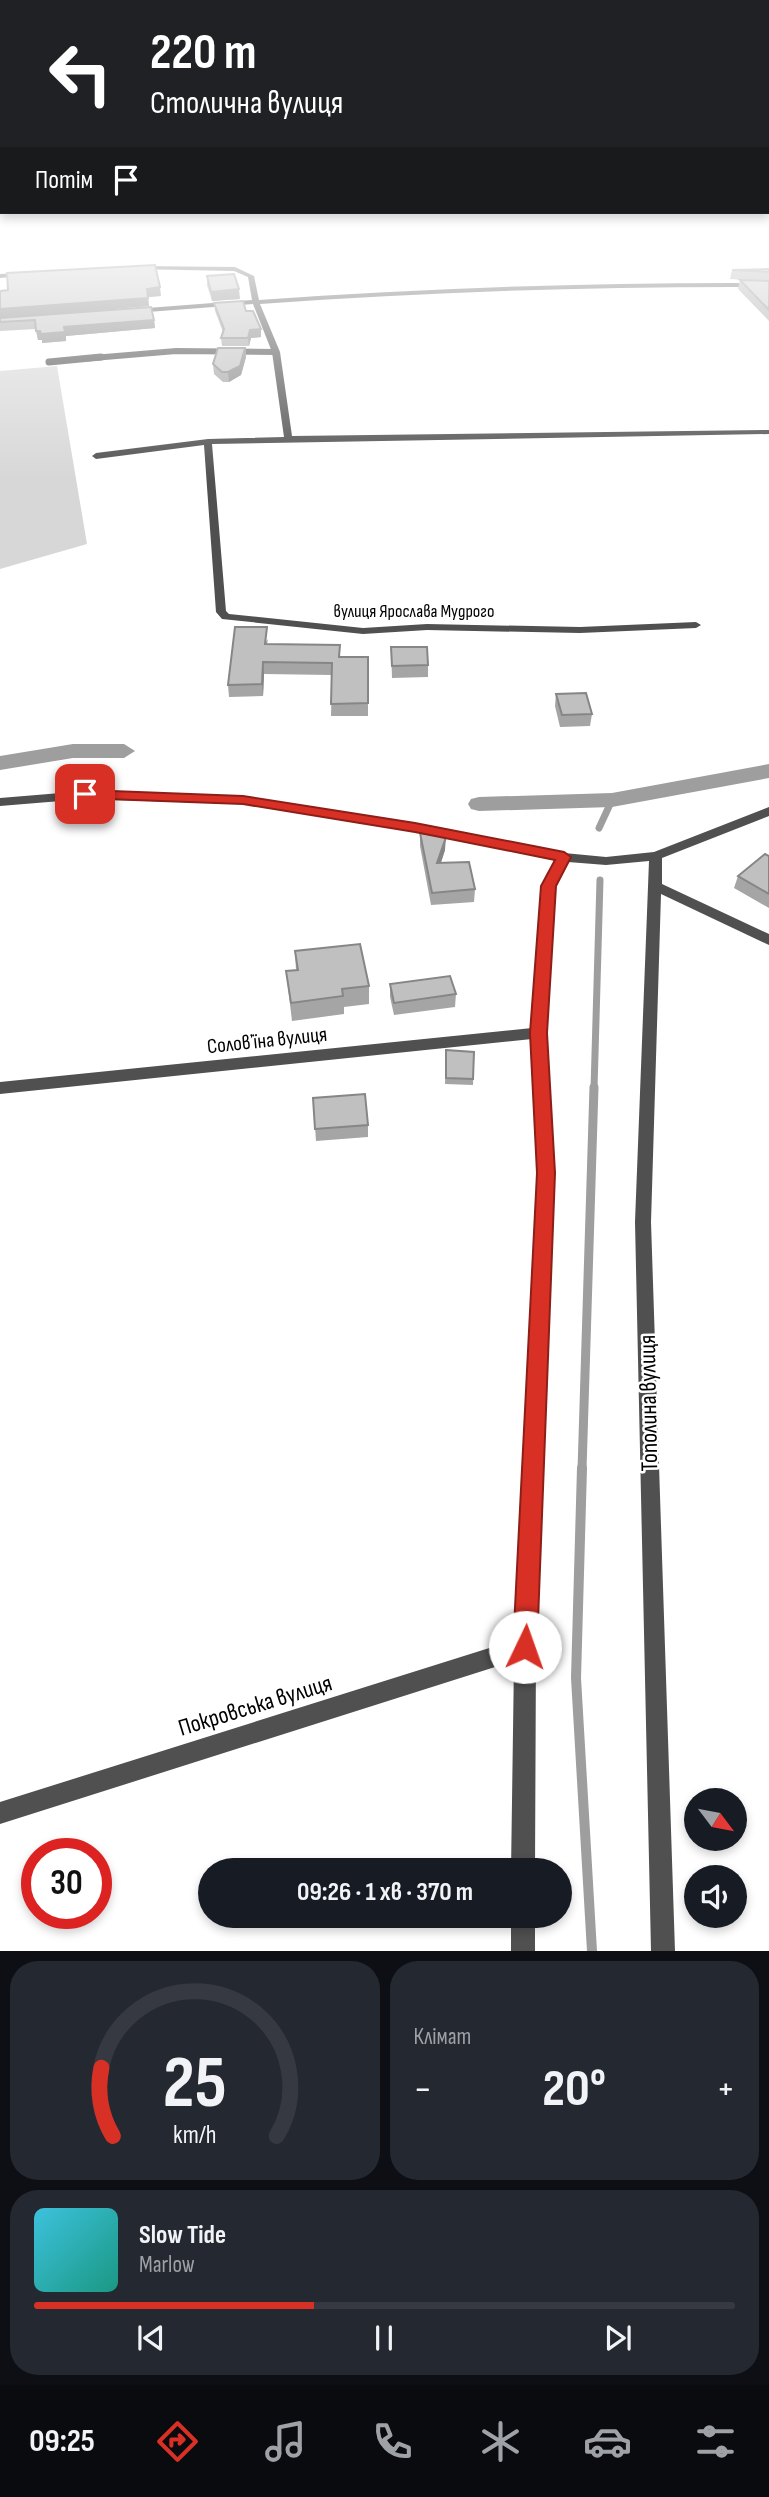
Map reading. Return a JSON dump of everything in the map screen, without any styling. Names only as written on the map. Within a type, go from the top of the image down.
[{"type":"street","points":[[121,312],[281,300]]},
{"type":"street","points":[[256,302],[276,352],[288,439]]},
{"type":"street","points":[[96,456],[208,442],[288,439],[769,432]]},
{"type":"street","name":"вулиця Ярослава Мудрого","points":[[208,442],[221,612],[226,617],[363,631],[427,627],[580,629],[696,625]]},
{"type":"street","points":[[0,802],[85,794],[243,800],[415,828],[564,857],[606,861],[656,856],[769,811]]},
{"type":"street","name":"Тополина вулиця","points":[[656,856],[643,1222],[663,1951]]},
{"type":"street","points":[[523,1858],[525,1647],[546,1173],[539,1033],[548,886],[564,857]]},
{"type":"street","points":[[657,887],[769,940]]},
{"type":"street","name":"Соловʼїна вулиця","points":[[0,1088],[539,1033]]},
{"type":"street","name":"Покровська вулиця","points":[[0,1813],[525,1647]]},
{"type":"street","points":[[523,1928],[523,1951]]},
{"type":"lane","points":[[48,362],[177,351],[276,352]]},
{"type":"shaded area","points":[[57,366],[87,544],[0,569],[0,371]]},
{"type":"building","points":[[0,300],[120,300],[0,309]]},
{"type":"building","points":[[759,300],[769,300],[769,310]]},
{"type":"building","points":[[243,301],[246,311],[253,311],[261,329],[250,330],[248,338],[221,338],[224,329],[214,303]]},
{"type":"building","points":[[151,307],[154,320],[64,327],[65,332],[41,334],[36,331],[35,320],[0,322],[0,318]]},
{"type":"building","points":[[218,348],[245,348],[240,366],[222,372],[213,364]]},
{"type":"building","points":[[235,627],[267,627],[265,644],[340,645],[339,657],[368,657],[368,703],[331,704],[332,663],[263,662],[262,684],[228,685]]},
{"type":"building","points":[[391,647],[427,647],[428,665],[392,666]]},
{"type":"building","points":[[586,693],[592,714],[562,715],[556,694]]},
{"type":"building","points":[[420,833],[446,837],[437,863],[469,862],[475,889],[432,893]]},
{"type":"building","points":[[765,854],[769,856],[769,894],[738,876]]},
{"type":"building","points":[[360,944],[369,986],[342,989],[343,996],[291,1003],[286,971],[298,970],[295,951]]},
{"type":"building","points":[[450,976],[456,994],[394,1003],[390,984]]},
{"type":"building","points":[[446,1050],[474,1052],[473,1079],[446,1078]]},
{"type":"building","points":[[365,1094],[368,1125],[315,1129],[313,1098]]},
{"type":"waterway","points":[[0,763],[73,751],[124,751]]},
{"type":"waterway","points":[[479,804],[612,800],[769,771]]},
{"type":"waterway","points":[[599,828],[612,800]]},
{"type":"waterway","points":[[594,1089],[600,880]]},
{"type":"waterway","points":[[582,1470],[594,1087]]},
{"type":"waterway","points":[[582,1468],[576,1678],[592,1951]]},
{"type":"route","points":[[85,794],[243,800],[415,828],[564,857],[548,886],[539,1033],[546,1173],[525,1647]]}]
